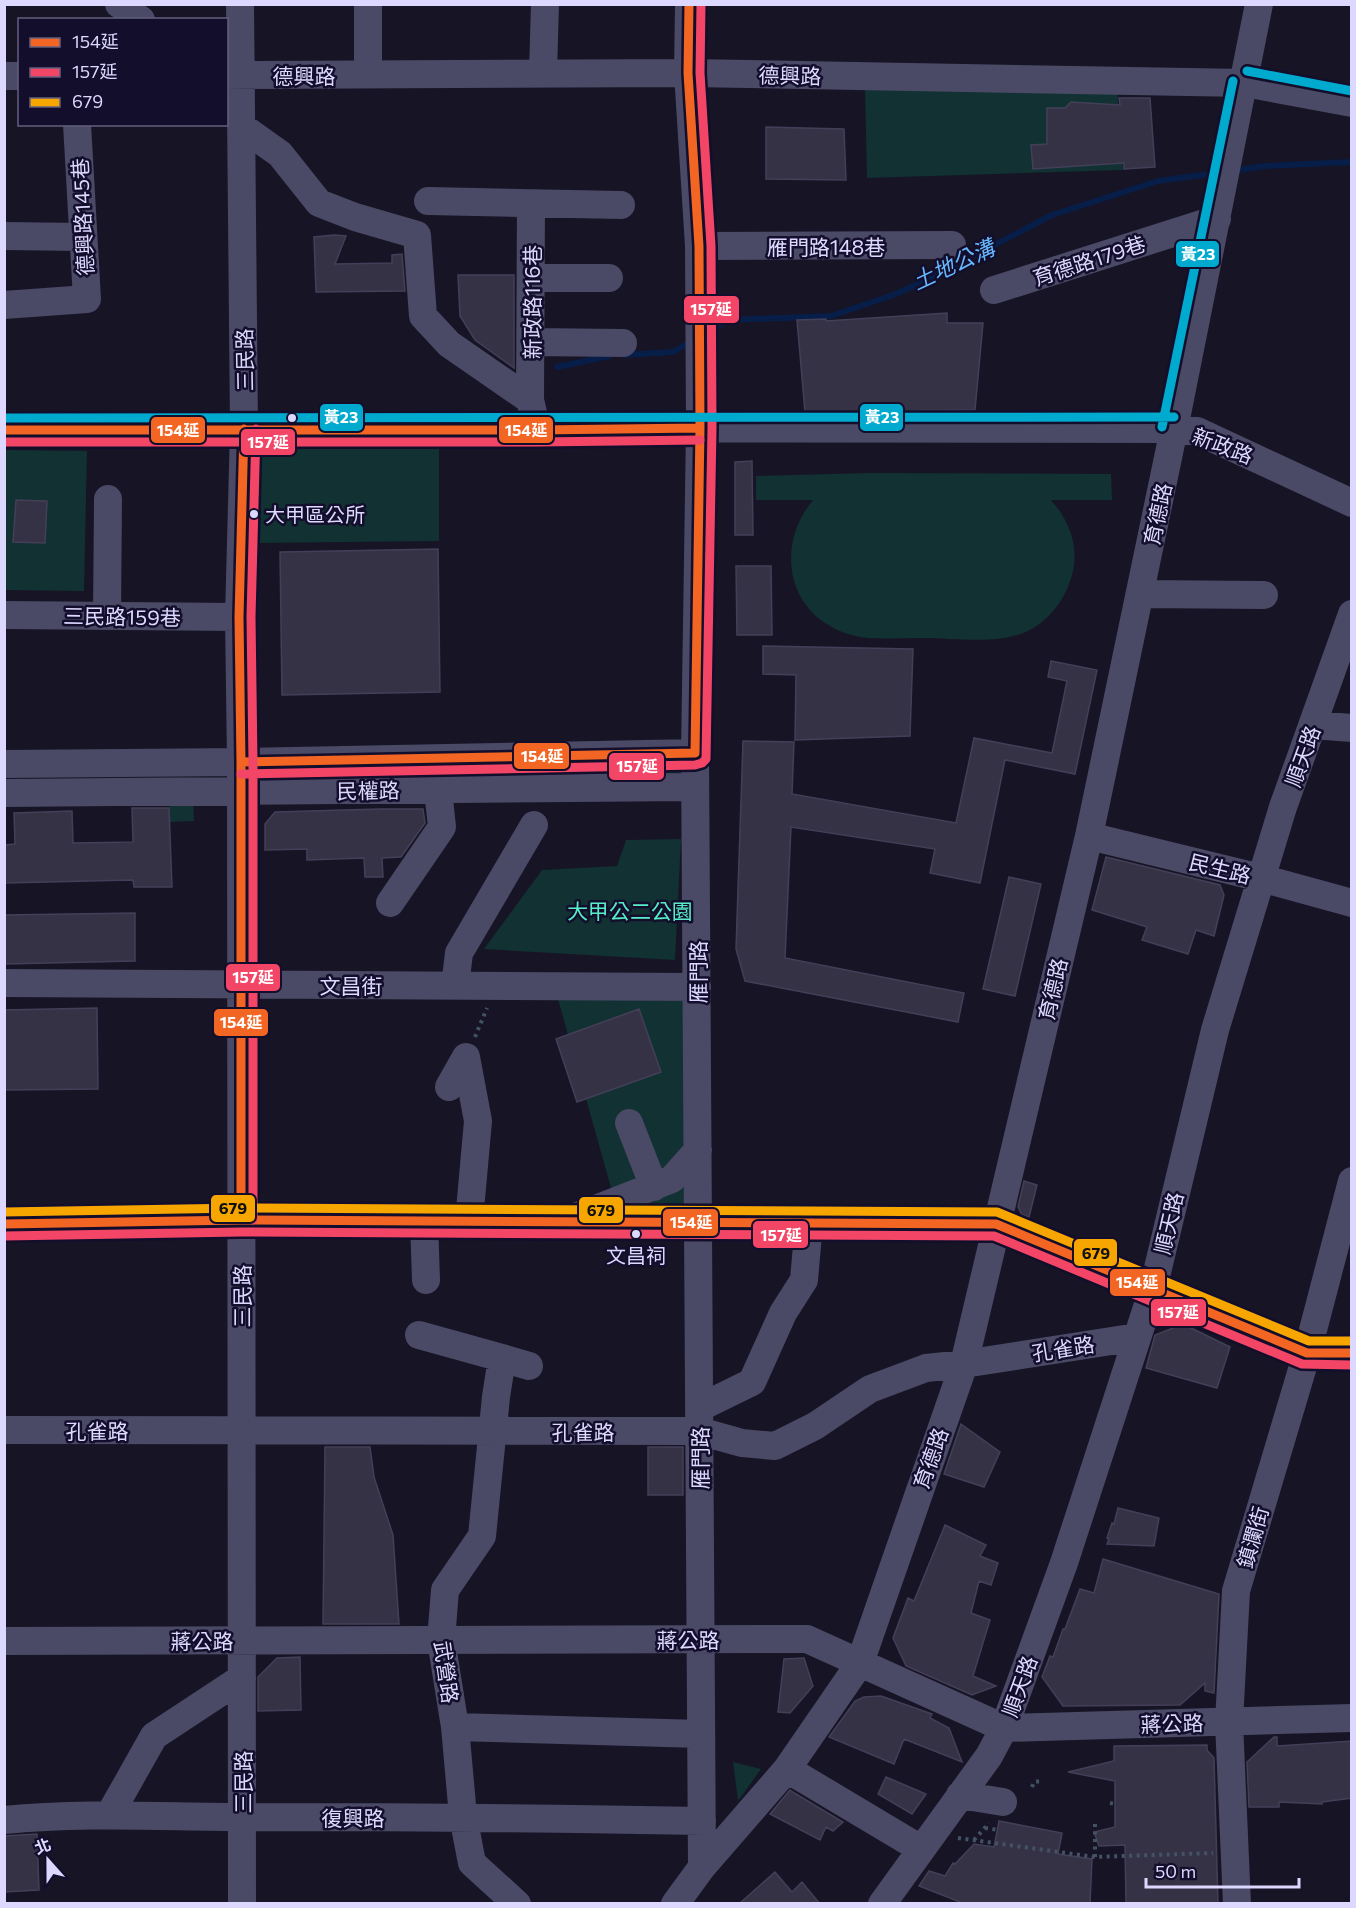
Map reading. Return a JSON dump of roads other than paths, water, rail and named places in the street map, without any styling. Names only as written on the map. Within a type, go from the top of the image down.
[{"type":"main road","points":[[4,1224],[241,1220],[996,1224],[1306,1353],[1352,1353]]},
{"type":"street","points":[[119,4],[138,18]]},
{"type":"street","name":"三民路","points":[[240,4],[234,75],[242,127],[244,429],[239,617],[242,1904]]},
{"type":"street","points":[[368,4],[368,74]]},
{"type":"street","points":[[543,73],[545,4]]},
{"type":"street","name":"雁門路","points":[[689,4],[688,73],[699,246],[700,428],[695,787],[702,1867]]},
{"type":"street","name":"育德路","points":[[675,1904],[702,1867],[787,1768],[860,1663],[964,1364],[1089,836],[1245,83],[1259,4]]},
{"type":"street","name":"德興路","points":[[234,75],[688,73],[1245,83],[1352,103]]},
{"type":"street","name":"德興路145巷","points":[[4,305],[87,299],[77,126]]},
{"type":"street","name":"新政路116巷","points":[[242,127],[280,154],[320,203],[355,217],[417,235],[423,316],[449,344],[530,400]]},
{"type":"street","points":[[428,201],[621,205]]},
{"type":"street","name":"新政路116巷","points":[[531,204],[530,400],[537,430]]},
{"type":"street","name":"育德路179巷","points":[[994,290],[1217,219]]},
{"type":"street","points":[[4,236],[83,237]]},
{"type":"street","name":"雁門路148巷","points":[[699,246],[952,245]]},
{"type":"street","points":[[531,278],[609,278]]},
{"type":"street","points":[[531,342],[623,342]]},
{"type":"street","name":"新政路","points":[[4,430],[1174,429],[1197,431],[1352,503]]},
{"type":"street","points":[[107,615],[108,499]]},
{"type":"street","points":[[1140,594],[1264,596]]},
{"type":"street","name":"順天路","points":[[882,1904],[960,1796],[1004,1728],[1064,1563],[1153,1289],[1215,1030],[1283,807],[1352,614]]},
{"type":"street","name":"三民路159巷","points":[[4,615],[239,617]]},
{"type":"street","points":[[1313,725],[1352,728]]},
{"type":"street","name":"民權路","points":[[4,764],[695,753]]},
{"type":"street","points":[[390,903],[442,827],[454,789],[460,758]]},
{"type":"street","name":"民權路","points":[[4,793],[695,787]]},
{"type":"street","points":[[455,986],[459,953],[534,825]]},
{"type":"street","name":"民生路","points":[[1089,836],[1352,903]]},
{"type":"street","name":"文昌街","points":[[4,983],[697,987]]},
{"type":"street","points":[[449,1087],[466,1057],[478,1121],[469,1221]]},
{"type":"street","points":[[629,1123],[654,1187]]},
{"type":"street","points":[[564,1222],[672,1179],[698,1150]]},
{"type":"street","name":"鎮瀾街","points":[[1237,1904],[1229,1722],[1236,1591],[1306,1353],[1352,1181]]},
{"type":"street","points":[[424,1221],[426,1280]]},
{"type":"street","points":[[699,1419],[752,1382],[783,1313],[804,1280],[809,1223]]},
{"type":"street","name":"武營路","points":[[419,1335],[515,1362],[496,1397],[482,1536],[445,1590],[441,1640],[455,1727],[464,1816],[472,1863],[517,1904]]},
{"type":"street","name":"孔雀路","points":[[4,1430],[493,1431],[699,1419],[742,1443],[775,1446],[815,1426],[870,1389],[926,1368],[1137,1337]]},
{"type":"street","name":"蔣公路","points":[[4,1641],[807,1639],[1004,1728],[1352,1718]]},
{"type":"street","points":[[110,1814],[154,1736],[242,1678]]},
{"type":"street","points":[[455,1727],[701,1734]]},
{"type":"street","points":[[787,1768],[927,1842]]},
{"type":"street","points":[[960,1796],[998,1810]]},
{"type":"street","name":"復興路","points":[[4,1820],[110,1814],[242,1817],[464,1816],[702,1821]]},
{"type":"waterway","name":"土地公溝","points":[[1232,171],[1264,166],[1352,162]]},
{"type":"waterway","name":"土地公溝","points":[[706,333],[728,320],[831,316],[896,294],[1052,215],[1158,181],[1216,173]]},
{"type":"waterway","name":"土地公溝","points":[[625,355],[673,352],[692,341]]},
{"type":"waterway","name":"土地公溝","points":[[557,367],[609,356]]},
{"type":"place","name":"大甲區公所","points":[[254,514]]},
{"type":"place","name":"文昌祠","points":[[636,1234]]},
{"type":"park label","name":"大甲公二公園","points":[[630,910]]}]
